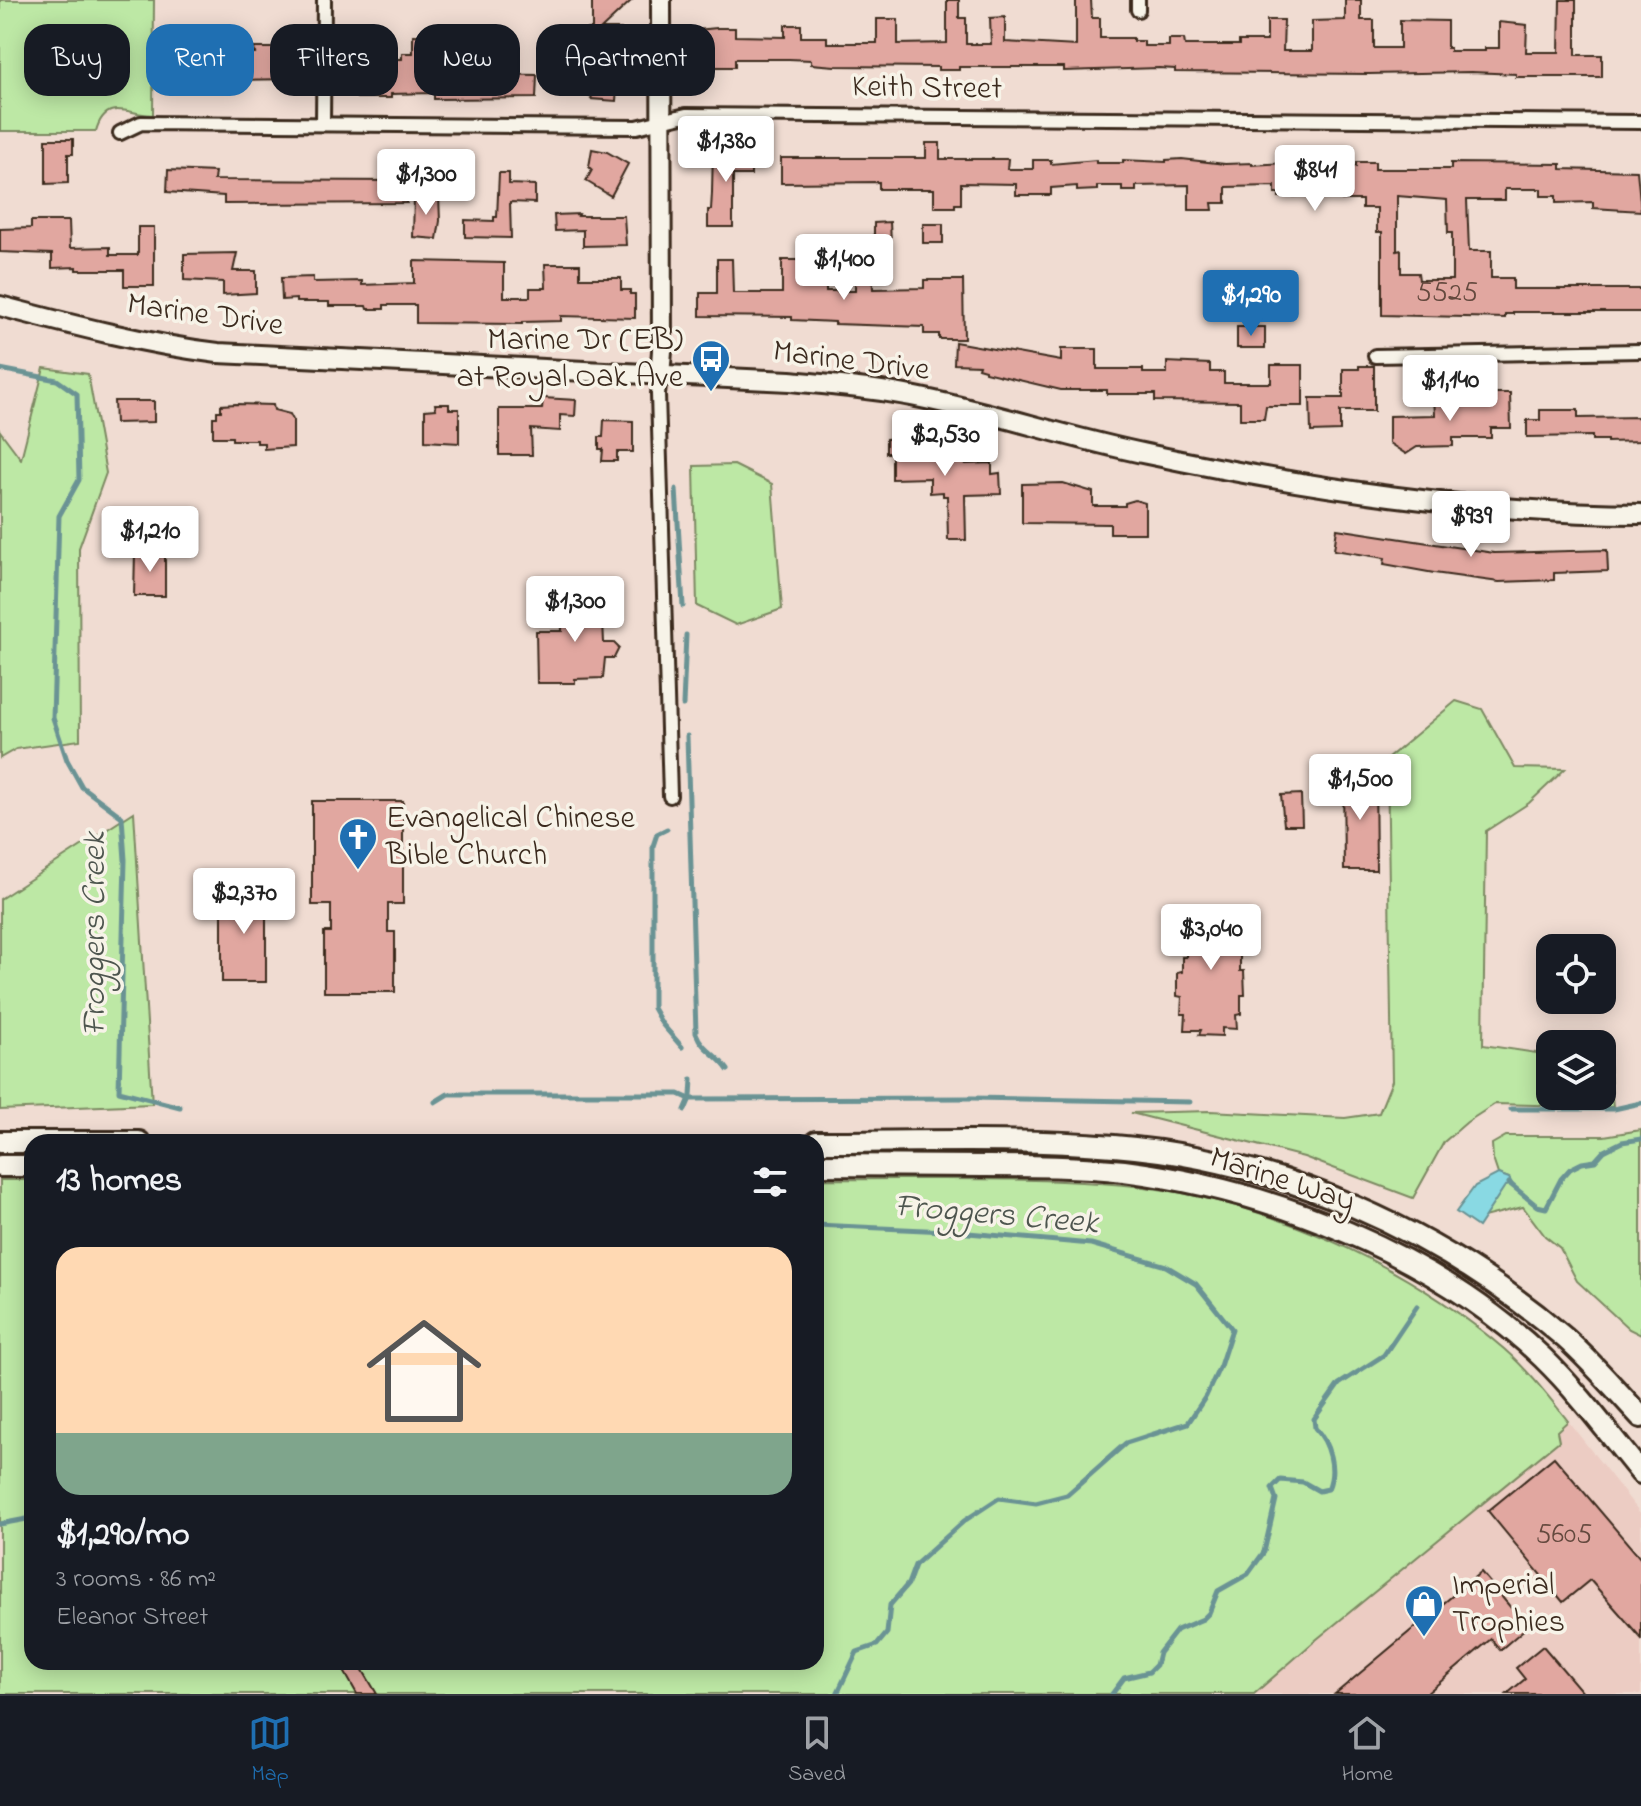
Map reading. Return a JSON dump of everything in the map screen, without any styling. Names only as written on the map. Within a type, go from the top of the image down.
[{"type":"main road","points":[[0,1142],[24,1142]]},
{"type":"main road","name":"Marine Way","points":[[824,1142],[1022,1142],[1113,1146],[1249,1169],[1305,1187],[1408,1232],[1477,1274],[1566,1339],[1641,1417]]},
{"type":"main road","name":"Marine Way","points":[[824,1165],[1064,1167],[1123,1171],[1185,1181],[1303,1216],[1364,1240],[1433,1274],[1484,1309],[1542,1357],[1641,1473]]},
{"type":"main road","points":[[0,1166],[24,1166]]},
{"type":"street","points":[[323,124],[324,0]]},
{"type":"street","points":[[661,0],[662,351],[658,394],[670,796]]},
{"type":"street","name":"Keith Street","points":[[120,133],[141,123],[637,127],[686,115],[776,114],[1641,122]]},
{"type":"street","name":"Marine Drive","points":[[0,306],[174,348],[218,353],[790,381],[862,388],[912,396],[1146,454],[1288,481],[1500,509],[1641,514]]},
{"type":"street","points":[[1375,356],[1641,351]]},
{"type":"shaded area","points":[[1568,1421],[1641,1514],[1641,1694],[1246,1694]]},
{"type":"green space","points":[[0,0],[154,0],[154,24],[146,24],[146,96],[153,96],[153,115],[112,111],[100,120],[96,131],[0,131]]},
{"type":"green space","points":[[44,368],[88,374],[106,473],[79,548],[80,740],[16,749],[0,758],[0,431],[21,459]]},
{"type":"green space","points":[[734,465],[772,484],[782,609],[736,625],[697,606],[694,466]]},
{"type":"green space","points":[[1456,701],[1482,709],[1515,768],[1565,769],[1529,803],[1486,831],[1483,1045],[1536,1053],[1536,1105],[1495,1104],[1467,1122],[1444,1142],[1413,1198],[1304,1157],[1131,1113],[1210,1111],[1345,1118],[1379,1113],[1392,1081],[1387,759]]},
{"type":"green space","points":[[134,812],[152,1104],[0,1110],[0,899]]},
{"type":"green space","points":[[1641,1130],[1641,1335],[1629,1329],[1577,1281],[1560,1248],[1545,1236],[1523,1207],[1484,1217],[1509,1178],[1498,1174],[1493,1159],[1492,1144],[1506,1136],[1604,1136]]},
{"type":"green space","points":[[824,1179],[1010,1179],[1125,1185],[1227,1203],[1277,1219],[1375,1262],[1464,1317],[1513,1357],[1568,1421],[1557,1431],[1559,1441],[1254,1694],[0,1694],[0,1180],[24,1180],[24,1670],[824,1670]]},
{"type":"water","points":[[1498,1174],[1509,1178],[1513,1185],[1505,1186],[1478,1227],[1456,1212],[1475,1186]]},
{"type":"building","points":[[592,0],[632,0],[606,24],[592,24]]},
{"type":"building","points":[[947,0],[959,0],[959,18],[966,18],[966,44],[991,44],[990,18],[1005,17],[1005,42],[1076,46],[1076,0],[1091,0],[1092,18],[1100,18],[1100,38],[1133,38],[1133,41],[1144,41],[1144,46],[1169,46],[1169,39],[1184,39],[1185,45],[1239,45],[1239,41],[1267,41],[1267,20],[1284,20],[1283,51],[1312,51],[1312,21],[1345,20],[1345,0],[1361,0],[1361,20],[1374,20],[1374,48],[1400,48],[1400,20],[1447,21],[1447,48],[1450,51],[1485,51],[1485,48],[1499,48],[1499,22],[1527,25],[1526,52],[1559,52],[1560,0],[1576,0],[1576,55],[1602,55],[1602,77],[1516,77],[1516,74],[1471,72],[1175,72],[1175,69],[1159,68],[1064,71],[1064,67],[959,67],[959,70],[938,70],[938,67],[835,66],[789,59],[735,59],[735,67],[715,67],[715,28],[735,28],[735,36],[785,37],[785,25],[801,25],[801,37],[827,37],[827,43],[877,43],[877,19],[898,19],[898,44],[947,43]]},
{"type":"building","points":[[413,35],[414,93],[398,94],[398,59],[402,59],[402,53],[413,53]]},
{"type":"building","points":[[254,48],[270,48],[270,79],[254,80]]},
{"type":"building","points":[[520,75],[536,75],[536,98],[434,99],[434,96],[520,96]]},
{"type":"building","points":[[357,96],[391,96],[391,98]]},
{"type":"building","points":[[592,96],[616,96],[616,101],[591,99]]},
{"type":"building","points":[[46,139],[73,139],[73,154],[68,154],[68,183],[46,184]]},
{"type":"building","points":[[926,143],[940,143],[940,159],[1008,159],[1007,169],[1033,169],[1033,160],[1051,160],[1051,164],[1182,159],[1252,165],[1300,162],[1300,166],[1356,166],[1356,162],[1375,162],[1375,169],[1451,169],[1451,163],[1561,164],[1561,169],[1637,171],[1641,211],[1593,208],[1593,202],[1556,203],[1556,196],[1541,196],[1541,189],[1505,189],[1505,200],[1467,200],[1469,251],[1491,251],[1491,278],[1513,278],[1513,289],[1641,289],[1641,312],[1513,312],[1505,314],[1505,318],[1382,315],[1382,232],[1377,232],[1377,208],[1362,208],[1362,200],[1342,200],[1342,193],[1301,193],[1301,196],[1279,197],[1275,186],[1226,187],[1226,203],[1212,203],[1213,210],[1189,210],[1189,185],[1136,186],[1136,191],[1122,191],[1122,186],[1097,186],[1097,190],[1077,191],[1077,186],[1051,188],[1051,195],[1016,195],[1016,184],[961,183],[961,204],[934,207],[934,189],[879,189],[879,182],[781,183],[781,158],[926,158]],"holes":[[[1397,196],[1447,200],[1448,233],[1452,233],[1452,280],[1419,280],[1418,273],[1401,273],[1401,250],[1397,251]]]},
{"type":"building","points":[[592,149],[607,152],[628,164],[611,196],[586,181],[592,170],[589,167]]},
{"type":"building","points":[[713,150],[751,150],[751,175],[733,175],[733,227],[708,227]]},
{"type":"building","points":[[168,170],[215,172],[214,180],[407,181],[407,203],[224,204],[224,196],[167,192]]},
{"type":"building","points":[[499,173],[509,173],[509,184],[535,185],[535,203],[510,202],[511,238],[465,237],[465,220],[494,221],[497,217]]},
{"type":"building","points":[[439,196],[437,239],[413,237],[414,197]]},
{"type":"building","points":[[554,215],[624,216],[626,245],[583,246],[583,230],[555,231]]},
{"type":"building","points":[[31,221],[69,221],[70,248],[110,247],[110,255],[138,255],[138,227],[154,227],[154,286],[124,286],[124,270],[52,268],[52,254],[0,252],[0,229],[31,228]]},
{"type":"building","points":[[890,222],[891,243],[874,243],[874,223]]},
{"type":"building","points":[[923,224],[943,224],[943,243],[923,243]]},
{"type":"building","points":[[237,253],[233,271],[256,271],[256,293],[223,295],[223,282],[184,280],[184,254]]},
{"type":"building","points":[[717,259],[732,259],[733,293],[782,293],[782,260],[800,260],[800,283],[826,284],[826,291],[855,291],[855,260],[872,260],[873,289],[924,288],[924,280],[963,280],[964,339],[939,339],[939,334],[924,334],[924,327],[835,324],[792,320],[792,317],[700,316],[700,293],[717,293]]},
{"type":"building","points":[[414,261],[504,263],[504,297],[530,297],[530,288],[546,288],[545,264],[580,264],[580,278],[621,278],[621,290],[630,290],[630,294],[635,294],[635,318],[561,316],[561,321],[522,324],[416,323],[416,305],[384,305],[384,309],[367,309],[366,306],[329,306],[329,302],[282,300],[281,278],[313,277],[313,282],[362,281],[362,285],[414,283]]},
{"type":"building","points":[[1237,327],[1265,327],[1265,348],[1237,348]]},
{"type":"building","points":[[955,342],[1061,361],[1061,349],[1097,349],[1097,369],[1143,369],[1143,373],[1167,373],[1167,362],[1210,364],[1210,372],[1224,372],[1224,383],[1271,383],[1271,365],[1303,365],[1303,406],[1266,406],[1264,419],[1240,419],[1240,402],[1155,401],[1155,394],[1061,390],[985,372],[978,368],[979,365],[954,364]]},
{"type":"building","points":[[1359,366],[1374,366],[1374,411],[1340,411],[1340,431],[1311,432],[1310,398],[1343,398],[1343,369],[1359,369]]},
{"type":"building","points":[[1494,393],[1510,393],[1511,428],[1491,428],[1491,438],[1453,438],[1453,446],[1417,447],[1406,454],[1389,443],[1389,416],[1435,415],[1434,396],[1452,396],[1452,400],[1467,402],[1494,402]]},
{"type":"building","points":[[543,398],[576,400],[575,416],[560,415],[560,431],[531,429],[532,455],[499,455],[499,409],[542,409]]},
{"type":"building","points":[[114,401],[154,401],[154,422],[115,423]]},
{"type":"building","points":[[435,404],[449,404],[449,409],[459,409],[459,443],[425,441],[425,410],[436,409]]},
{"type":"building","points":[[221,405],[273,405],[274,410],[290,414],[293,420],[293,447],[264,449],[264,443],[257,443],[257,440],[213,437],[213,417],[221,411]]},
{"type":"building","points":[[1540,410],[1578,410],[1578,418],[1641,417],[1641,441],[1607,442],[1592,440],[1592,436],[1527,437],[1527,420],[1540,420]]},
{"type":"building","points":[[604,420],[633,421],[633,452],[617,452],[617,461],[602,461],[603,449],[599,449],[599,437],[603,437]]},
{"type":"building","points":[[905,438],[905,448],[918,447],[918,451],[965,450],[965,464],[992,463],[992,474],[1000,473],[1001,494],[965,495],[966,540],[948,540],[947,496],[943,496],[943,492],[930,493],[930,478],[892,479],[892,453],[886,453],[886,439]]},
{"type":"building","points":[[1063,483],[1093,492],[1093,506],[1125,506],[1125,503],[1135,500],[1145,503],[1145,533],[1110,533],[1110,524],[1022,523],[1022,484]]},
{"type":"building","points":[[1337,529],[1494,553],[1607,550],[1608,571],[1554,573],[1554,580],[1499,582],[1434,573],[1384,564],[1385,558],[1334,550]]},
{"type":"building","points":[[135,552],[165,552],[165,596],[134,596]]},
{"type":"building","points":[[602,597],[604,643],[614,643],[619,648],[614,658],[605,658],[603,678],[575,679],[575,683],[537,683],[536,631],[562,631],[561,598]]},
{"type":"building","points":[[1375,773],[1376,870],[1344,870],[1343,774]]},
{"type":"building","points":[[1301,794],[1302,825],[1284,825],[1281,795]]},
{"type":"building","name":"Evangelical Chinese Bible Church","points":[[312,801],[403,801],[403,904],[388,904],[388,932],[395,932],[395,992],[324,992],[324,932],[331,932],[331,905],[312,905]]},
{"type":"building","points":[[222,891],[266,891],[266,982],[222,982]]},
{"type":"building","points":[[1234,908],[1235,954],[1240,955],[1240,971],[1244,971],[1245,995],[1241,995],[1241,1014],[1236,1015],[1237,1029],[1222,1028],[1222,1036],[1199,1035],[1201,1030],[1185,1030],[1186,1014],[1181,1014],[1182,997],[1177,996],[1177,973],[1182,972],[1182,957],[1186,957],[1186,909]]},
{"type":"building","points":[[1554,1457],[1641,1559],[1641,1638],[1590,1580],[1563,1602],[1488,1511]]},
{"type":"building","points":[[1481,1572],[1527,1627],[1500,1650],[1491,1639],[1426,1694],[1335,1694]]},
{"type":"building","points":[[1543,1646],[1584,1694],[1507,1694],[1525,1679],[1516,1668]]},
{"type":"building","points":[[363,1670],[377,1694],[357,1694],[344,1671]]},
{"type":"waterway","name":"Froggers Creek","points":[[0,369],[57,380],[77,394],[79,480],[59,516],[53,718],[67,760],[82,787],[122,817],[125,860],[119,1091],[180,1107]]},
{"type":"waterway","points":[[676,489],[683,606]]},
{"type":"waterway","points":[[683,705],[686,635]]},
{"type":"waterway","points":[[687,736],[696,1033],[702,1044],[728,1070]]},
{"type":"waterway","points":[[667,829],[657,834],[653,846],[653,1008],[682,1047]]},
{"type":"waterway","name":"Froggers Creek","points":[[685,1110],[691,1096],[692,1079]]},
{"type":"waterway","points":[[435,1102],[448,1094],[679,1094],[690,1099],[972,1098],[1190,1102]]},
{"type":"waterway","points":[[1511,1109],[1614,1109],[1641,1103]]},
{"type":"waterway","points":[[1509,1183],[1537,1206],[1546,1208],[1561,1179],[1570,1169],[1595,1161],[1604,1151],[1622,1142],[1641,1139]]},
{"type":"waterway","name":"Froggers Creek","points":[[824,1225],[946,1231],[1091,1244],[1166,1266],[1196,1284],[1232,1329],[1206,1396],[1188,1423],[1126,1443],[1067,1495],[1036,1503],[999,1498],[964,1521],[915,1565],[908,1584],[890,1605],[887,1633],[877,1645],[857,1652],[837,1694]]},
{"type":"waterway","points":[[1112,1694],[1124,1678],[1149,1672],[1177,1630],[1203,1619],[1209,1613],[1218,1591],[1248,1574],[1264,1552],[1276,1499],[1272,1488],[1280,1480],[1303,1482],[1319,1491],[1328,1489],[1332,1465],[1314,1419],[1339,1384],[1384,1355],[1417,1306]]},
{"type":"waterway","points":[[0,1524],[24,1520]]},
{"type":"place","name":"Marine Dr (EB) at Royal Oak Ave","points":[[711,393]]},
{"type":"place","name":"Evangelical Chinese Bible Church","points":[[358,871]]},
{"type":"place","name":"Imperial Trophies","points":[[1424,1638]]}]
